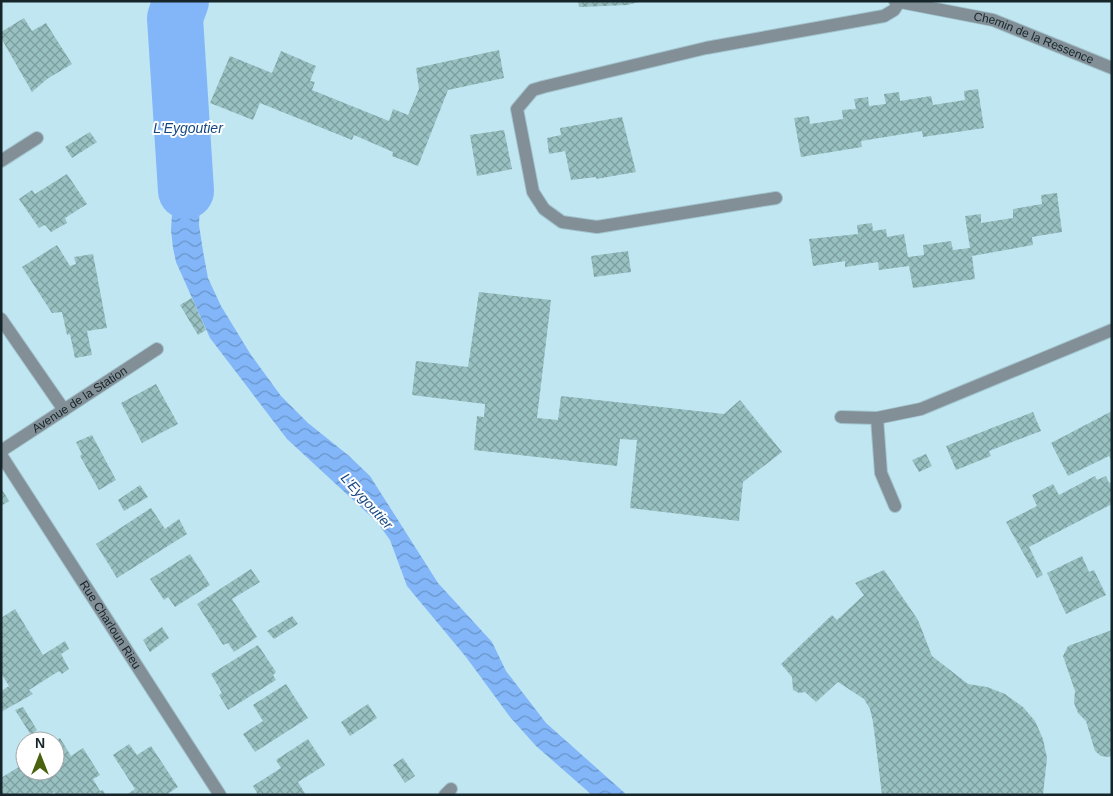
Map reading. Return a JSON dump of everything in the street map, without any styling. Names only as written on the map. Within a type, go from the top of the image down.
[{"type":"street","name":"Chemin de la Ressence","points":[[897,2],[993,20],[1112,68]]},
{"type":"street","points":[[776,198],[597,227],[562,222],[544,209],[533,192],[517,109],[533,90],[556,83],[706,48],[884,16],[894,10],[897,2]]},
{"type":"street","points":[[1,161],[37,138]]},
{"type":"street","points":[[1,319],[64,410]]},
{"type":"street","points":[[841,416],[876,418],[921,409],[1112,330]]},
{"type":"street","name":"Avenue de la Station","points":[[1,453],[158,349]]},
{"type":"street","points":[[876,418],[881,473],[895,506]]},
{"type":"street","name":"Rue Charloun Rieu","points":[[1,453],[220,795]]},
{"type":"water","name":"L'Eygoutier","points":[[165,1],[192,1],[186,37],[204,84],[204,95],[165,110],[161,51]]},
{"type":"water","name":"L'Eygoutier","points":[[204,104],[199,225],[208,278],[221,306],[251,355],[281,396],[308,423],[348,455],[370,476],[438,583],[492,642],[506,671],[546,723],[627,795],[592,795],[536,746],[510,717],[466,657],[407,586],[390,540],[377,522],[287,439],[210,338],[176,262],[171,230],[176,152],[169,118]]},
{"type":"building","points":[[578,1],[638,2],[628,5],[579,7]]},
{"type":"building","points":[[24,18],[32,31],[46,23],[72,64],[47,79],[32,92],[1,38],[1,32]]},
{"type":"building","points":[[499,50],[504,78],[448,90],[418,166],[392,156],[393,152],[354,135],[352,140],[260,103],[253,120],[210,103],[230,56],[272,73],[281,51],[316,66],[310,81],[315,82],[312,90],[389,121],[393,109],[408,115],[419,89],[416,68]]},
{"type":"building","points":[[978,89],[984,128],[923,137],[922,131],[861,141],[862,147],[801,157],[794,118],[809,116],[810,124],[843,119],[842,110],[856,109],[854,99],[868,97],[869,106],[886,104],[884,94],[899,92],[900,101],[931,96],[933,105],[965,100],[964,91]]},
{"type":"building","points":[[622,117],[636,172],[596,179],[596,177],[571,180],[565,151],[549,154],[547,138],[561,135],[560,128]]},
{"type":"building","points":[[504,130],[512,169],[477,176],[470,135]]},
{"type":"building","points":[[90,132],[97,142],[72,158],[65,147]]},
{"type":"building","points":[[67,174],[87,204],[65,218],[67,223],[51,232],[45,225],[39,228],[19,199],[32,190],[35,194]]},
{"type":"building","points":[[1057,193],[1062,232],[1032,237],[1033,245],[972,256],[975,279],[913,288],[909,266],[879,270],[878,262],[845,267],[845,261],[813,266],[809,239],[858,234],[857,225],[872,223],[873,231],[886,229],[887,237],[904,234],[908,257],[924,255],[923,245],[951,241],[953,250],[970,248],[965,216],[981,214],[981,223],[1013,218],[1013,209],[1042,204],[1041,195]]},
{"type":"building","points":[[57,245],[70,266],[76,264],[74,257],[93,254],[107,328],[87,331],[92,355],[75,358],[70,334],[67,335],[62,312],[52,313],[22,267]]},
{"type":"building","points":[[628,251],[631,272],[594,277],[591,256]]},
{"type":"building","points":[[479,292],[551,300],[537,418],[558,420],[561,396],[724,414],[740,400],[782,452],[743,482],[739,521],[630,508],[637,440],[620,439],[617,466],[474,450],[477,416],[484,417],[485,404],[412,395],[416,361],[468,367]]},
{"type":"building","points":[[192,298],[206,330],[198,335],[180,305]]},
{"type":"building","points":[[156,384],[178,424],[142,443],[121,403]]},
{"type":"building","points":[[1112,411],[1112,461],[1109,456],[1068,476],[1051,443]]},
{"type":"building","points":[[1033,412],[1041,431],[989,451],[991,456],[956,470],[946,446]]},
{"type":"building","points":[[92,435],[116,480],[99,490],[80,456],[82,454],[76,442]]},
{"type":"building","points":[[926,454],[932,466],[919,472],[912,460]]},
{"type":"building","points":[[1095,476],[1097,480],[1106,476],[1109,483],[1112,482],[1112,504],[1029,547],[1043,575],[1037,578],[1006,522],[1037,506],[1032,495],[1053,484],[1059,495]]},
{"type":"building","points":[[140,485],[148,497],[124,511],[118,500]]},
{"type":"building","points":[[1,488],[9,501],[1,506]]},
{"type":"building","points":[[151,508],[165,529],[179,519],[187,534],[117,578],[96,544]]},
{"type":"building","points":[[190,554],[210,585],[175,607],[168,597],[164,600],[150,579]]},
{"type":"building","points":[[1082,556],[1089,572],[1094,570],[1106,595],[1066,614],[1047,573]]},
{"type":"building","points":[[251,569],[260,582],[232,599],[257,637],[234,652],[228,643],[223,645],[197,604]]},
{"type":"building","points":[[884,570],[918,620],[932,656],[968,684],[987,687],[1005,694],[1023,707],[1035,721],[1043,739],[1047,758],[1043,795],[882,795],[873,722],[870,709],[864,699],[838,682],[816,702],[805,692],[799,693],[793,690],[792,677],[781,664],[832,615],[837,620],[864,595],[855,583]]},
{"type":"building","points":[[15,609],[43,655],[65,641],[69,649],[61,654],[69,669],[62,674],[59,671],[29,690],[33,694],[1,712],[1,687],[3,690],[9,686],[1,673],[1,618]]},
{"type":"building","points":[[292,616],[298,624],[274,639],[267,631]]},
{"type":"building","points":[[162,627],[169,638],[150,652],[143,640]]},
{"type":"building","points":[[1112,630],[1112,756],[1108,757],[1101,756],[1095,751],[1086,721],[1078,713],[1074,703],[1075,691],[1063,656],[1068,646]]},
{"type":"building","points":[[258,645],[276,672],[273,675],[276,680],[228,710],[219,695],[222,693],[211,674]]},
{"type":"building","points":[[286,684],[308,718],[255,752],[243,734],[263,721],[253,705]]},
{"type":"building","points":[[368,704],[377,718],[350,736],[341,722]]},
{"type":"building","points":[[23,707],[37,730],[28,731],[15,710]]},
{"type":"building","points":[[308,739],[325,765],[298,782],[306,795],[258,795],[253,786],[281,768],[276,760]]},
{"type":"building","points":[[129,744],[137,755],[151,746],[178,787],[166,795],[126,795],[135,789],[113,755]]},
{"type":"building","points":[[65,746],[71,756],[83,748],[100,775],[93,779],[100,791],[103,790],[105,794],[56,795],[54,792],[50,795],[1,795],[1,778],[15,769],[15,781],[65,781]]},
{"type":"building","points":[[403,758],[415,776],[405,783],[393,765]]},
{"type":"waterway","name":"L'Eygoutier","points":[[181,1],[175,18],[186,191]]}]
